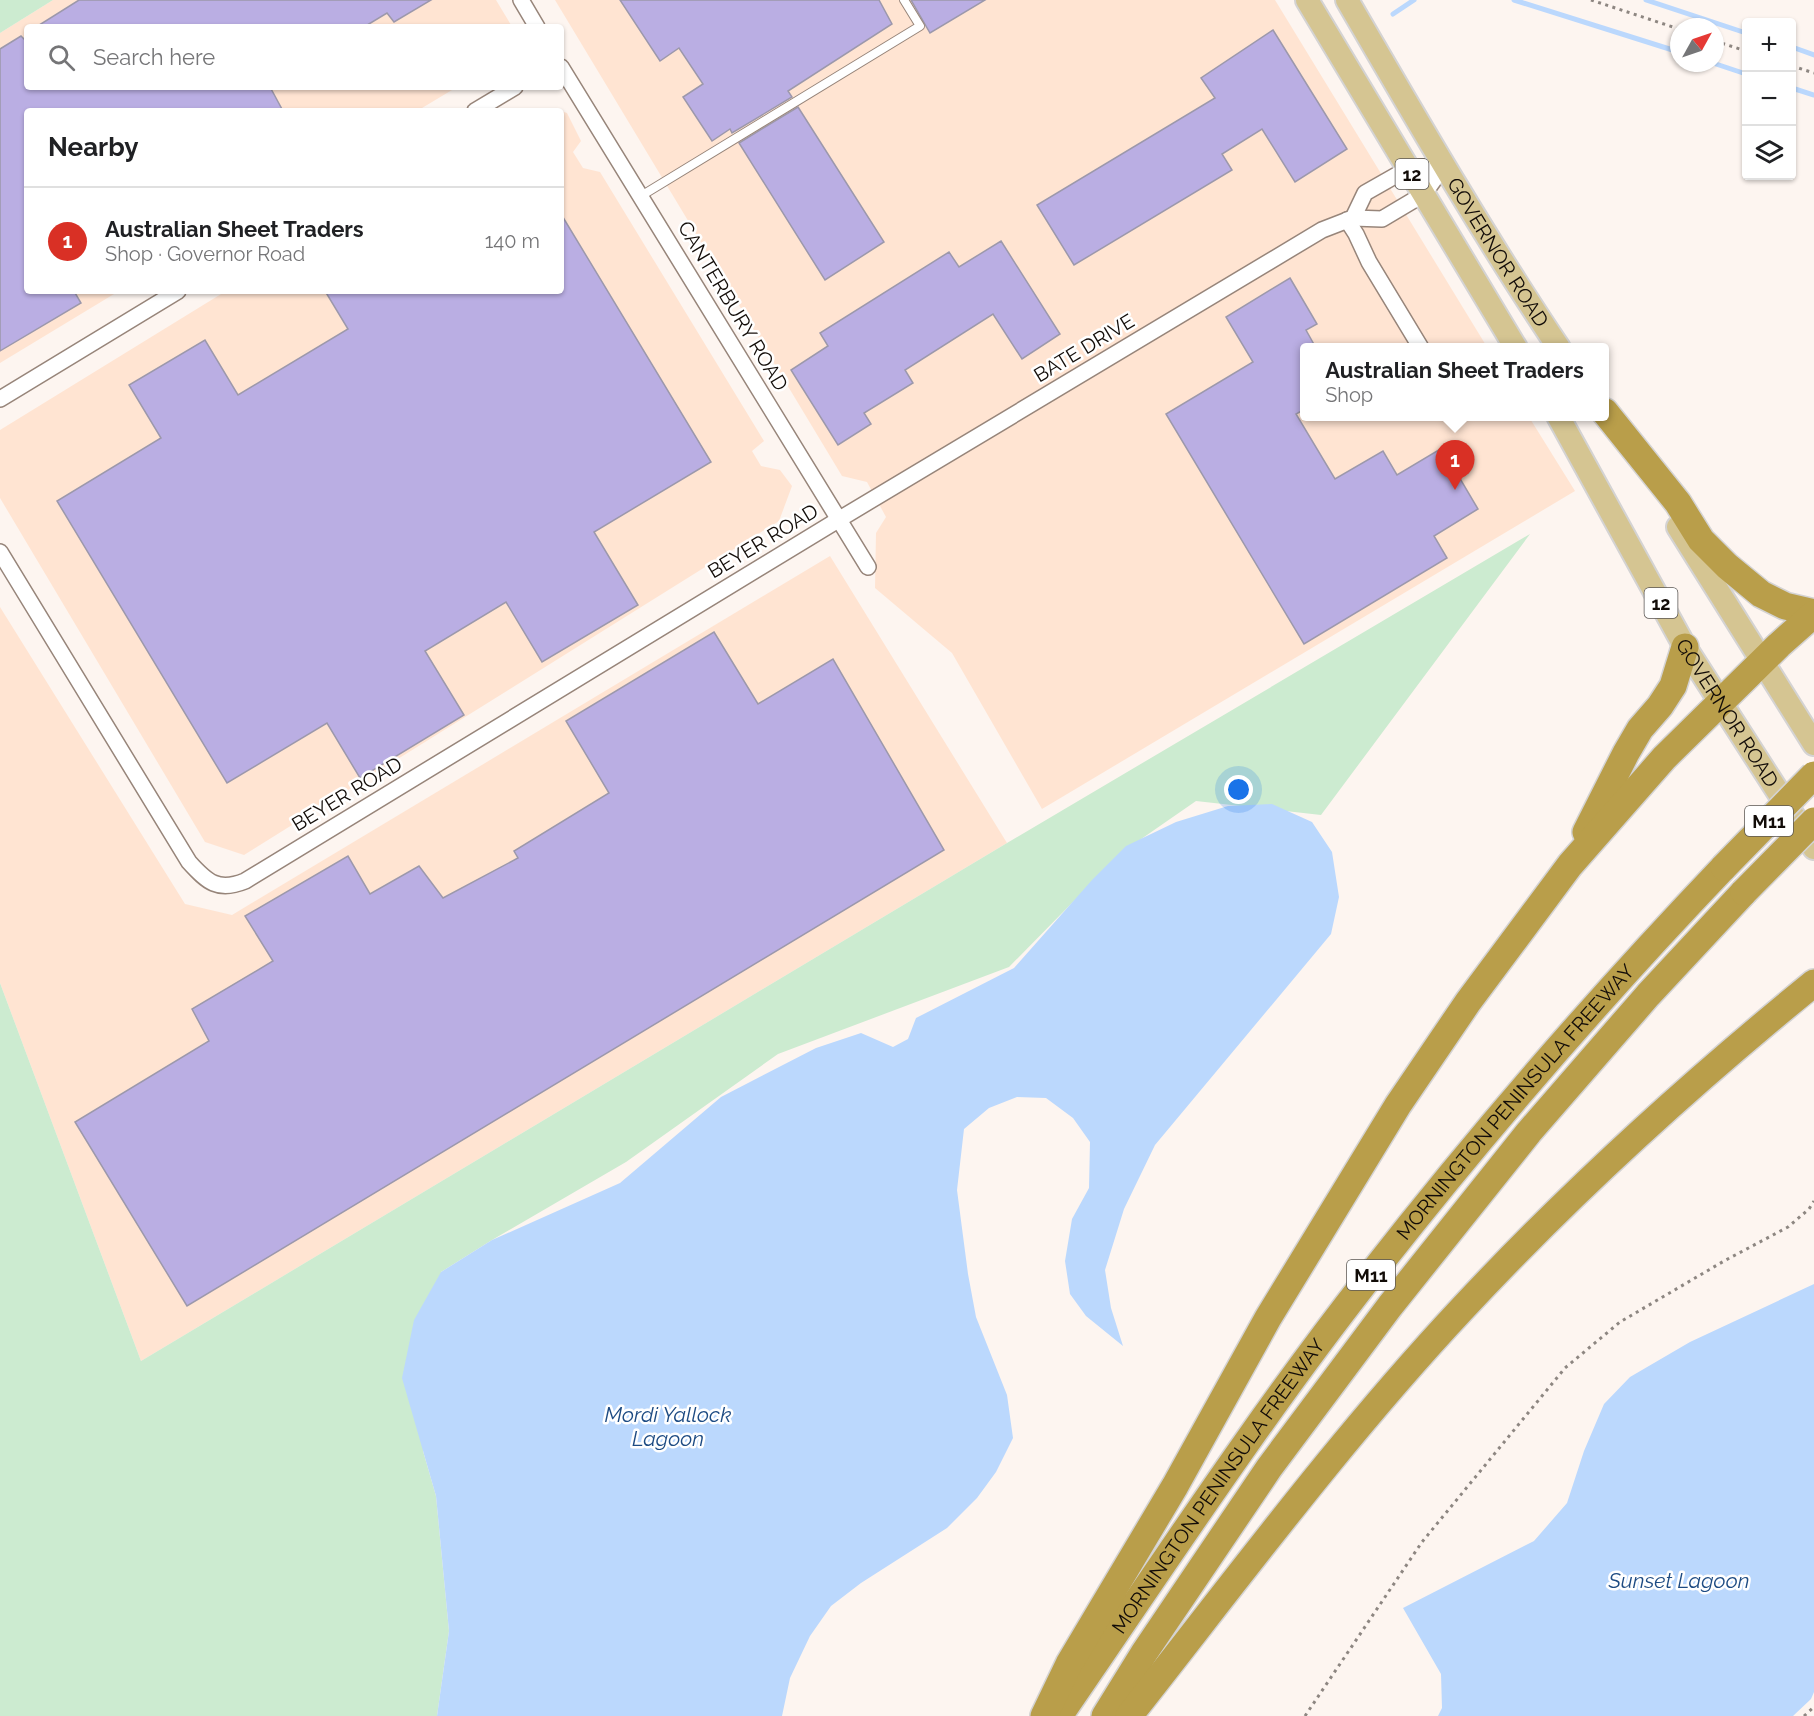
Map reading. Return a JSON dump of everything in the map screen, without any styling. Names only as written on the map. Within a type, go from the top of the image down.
[{"type":"highway","points":[[1609,419],[1678,503],[1701,540],[1726,566],[1761,594],[1785,606],[1814,613]]},
{"type":"highway","points":[[1044,1716],[1069,1664],[1181,1476],[1268,1318],[1338,1200],[1398,1105],[1468,1002],[1570,865],[1664,758],[1814,613]]},
{"type":"highway","points":[[1570,865],[1626,753],[1640,729],[1660,706],[1673,686],[1684,647]]},
{"type":"highway","name":"MORNINGTON PENINSULA FREEWAY","points":[[1059,1716],[1239,1454],[1370,1276],[1491,1127],[1635,960],[1814,775]]},
{"type":"highway","name":"MORNINGTON PENINSULA FREEWAY","points":[[1105,1716],[1144,1653],[1269,1468],[1389,1306],[1529,1132],[1648,995],[1814,821]]},
{"type":"highway","points":[[1129,1716],[1371,1414],[1461,1311],[1546,1221],[1621,1150],[1813,984]]},
{"type":"main road","name":"GOVERNOR ROAD","points":[[1307,0],[1513,343]]},
{"type":"main road","name":"GOVERNOR ROAD","points":[[1347,0],[1444,166],[1556,343]]},
{"type":"main road","points":[[1609,420],[1694,551],[1814,744]]},
{"type":"main road","name":"GOVERNOR ROAD","points":[[1560,421],[1684,647],[1814,848]]},
{"type":"street","points":[[521,0],[535,24]]},
{"type":"street","name":"CANTERBURY ROAD","points":[[564,72],[868,567]]},
{"type":"street","points":[[480,108],[510,90]]},
{"type":"street","points":[[1418,343],[1368,262],[1350,219],[1365,193],[1408,168],[1444,166]]},
{"type":"street","name":"BATE DRIVE","points":[[838,520],[1322,230],[1350,219],[1382,219],[1424,194],[1444,166]]},
{"type":"street","points":[[0,399],[173,294]]},
{"type":"street","name":"BEYER ROAD","points":[[0,552],[189,862],[208,880],[221,887],[245,881],[838,520]]},
{"type":"lane","points":[[641,196],[920,26],[904,0]]},
{"type":"path","points":[[1591,0],[1670,26]]},
{"type":"path","points":[[1724,44],[1742,50]]},
{"type":"path","points":[[1796,68],[1814,73]]},
{"type":"path","points":[[1305,1716],[1422,1542],[1565,1368],[1620,1322],[1724,1261],[1788,1227],[1809,1209],[1814,1201]]},
{"type":"path","points":[[1804,1716],[1814,1707]]},
{"type":"shaded area","points":[[53,0],[496,0],[510,24],[24,24],[24,90],[452,90],[422,108],[24,108],[24,294],[114,294],[0,363],[0,33]]},
{"type":"shaded area","points":[[555,0],[1275,0],[1485,343],[1300,343],[1300,421],[1531,421],[1575,491],[1042,809],[952,653],[875,588],[876,533],[886,517],[867,482],[842,476]]},
{"type":"shaded area","points":[[564,112],[567,113],[581,141],[573,152],[583,168],[600,172],[764,441],[752,451],[761,466],[780,470],[792,486],[779,521],[244,855],[205,842],[0,498],[0,430],[221,294],[564,294]]},
{"type":"shaded area","points":[[830,556],[1007,843],[141,1361],[0,983],[0,607],[185,904],[232,915]]},
{"type":"green space","points":[[0,0],[53,0],[0,33]]},
{"type":"green space","points":[[1530,534],[1321,815],[1196,801],[1121,853],[1009,967],[778,1054],[626,1162],[441,1272],[423,1451],[436,1496],[449,1631],[437,1716],[0,1716],[0,983],[141,1361],[1007,843]]},
{"type":"water","name":"Mordi Yallock Lagoon","points":[[1272,804],[1312,822],[1332,852],[1339,897],[1331,934],[1155,1145],[1124,1209],[1105,1270],[1111,1308],[1123,1346],[1086,1316],[1070,1294],[1065,1261],[1072,1219],[1089,1188],[1090,1142],[1073,1118],[1046,1098],[1017,1097],[989,1108],[964,1129],[957,1190],[976,1317],[1007,1395],[1013,1438],[996,1472],[977,1498],[947,1528],[861,1583],[831,1606],[810,1636],[790,1678],[782,1716],[437,1716],[449,1631],[436,1496],[402,1378],[414,1320],[441,1272],[492,1240],[620,1183],[721,1097],[816,1048],[861,1033],[893,1047],[908,1039],[916,1018],[1014,968],[1092,880],[1126,846],[1176,822],[1228,806]]},
{"type":"water","name":"Sunset Lagoon","points":[[1814,1284],[1814,1692],[1811,1699],[1793,1716],[1438,1716],[1442,1708],[1441,1674],[1403,1608],[1534,1541],[1567,1503],[1584,1451],[1604,1404],[1630,1377],[1690,1342]]},
{"type":"building","points":[[79,0],[431,0],[394,22],[387,13],[369,24],[41,24]]},
{"type":"building","points":[[620,0],[879,0],[892,24],[788,91],[792,97],[732,133],[730,129],[712,141],[683,97],[703,84],[679,48],[660,61]]},
{"type":"building","points":[[911,0],[985,0],[930,33]]},
{"type":"building","points":[[1273,30],[1347,149],[1295,182],[1262,129],[1222,154],[1232,170],[1074,265],[1037,205],[1215,98],[1201,78]]},
{"type":"building","points":[[21,36],[24,39],[24,90],[272,90],[281,108],[24,108],[24,294],[76,294],[81,303],[0,351],[0,49]]},
{"type":"building","points":[[798,107],[884,242],[825,280],[739,143]]},
{"type":"building","points":[[564,219],[711,462],[594,532],[638,605],[542,662],[506,602],[425,651],[464,715],[360,778],[327,723],[227,783],[57,501],[161,438],[129,385],[205,340],[238,395],[348,329],[327,294],[564,294]]},
{"type":"building","points":[[1001,241],[1060,334],[1022,359],[993,314],[905,370],[913,383],[864,413],[871,424],[838,445],[791,370],[828,346],[820,333],[949,252],[959,267]]},
{"type":"building","points":[[1290,278],[1317,324],[1306,330],[1313,343],[1300,343],[1300,412],[1296,414],[1335,479],[1383,451],[1397,475],[1442,448],[1478,509],[1434,536],[1447,558],[1304,644],[1166,414],[1253,362],[1226,317]]},
{"type":"building","points":[[714,632],[758,704],[833,659],[944,850],[187,1306],[75,1122],[209,1041],[192,1009],[273,961],[245,916],[348,856],[370,894],[419,866],[443,898],[518,858],[514,851],[609,793],[566,721]]},
{"type":"waterway","points":[[1393,14],[1414,0]]},
{"type":"waterway","points":[[1514,0],[1670,49]]},
{"type":"waterway","points":[[1646,0],[1742,32]]},
{"type":"waterway","points":[[1796,48],[1814,55]]},
{"type":"waterway","points":[[1724,67],[1742,73]]},
{"type":"waterway","points":[[1796,89],[1814,95]]},
{"type":"place","name":"Australian Sheet Traders","points":[[1455,490]]}]
